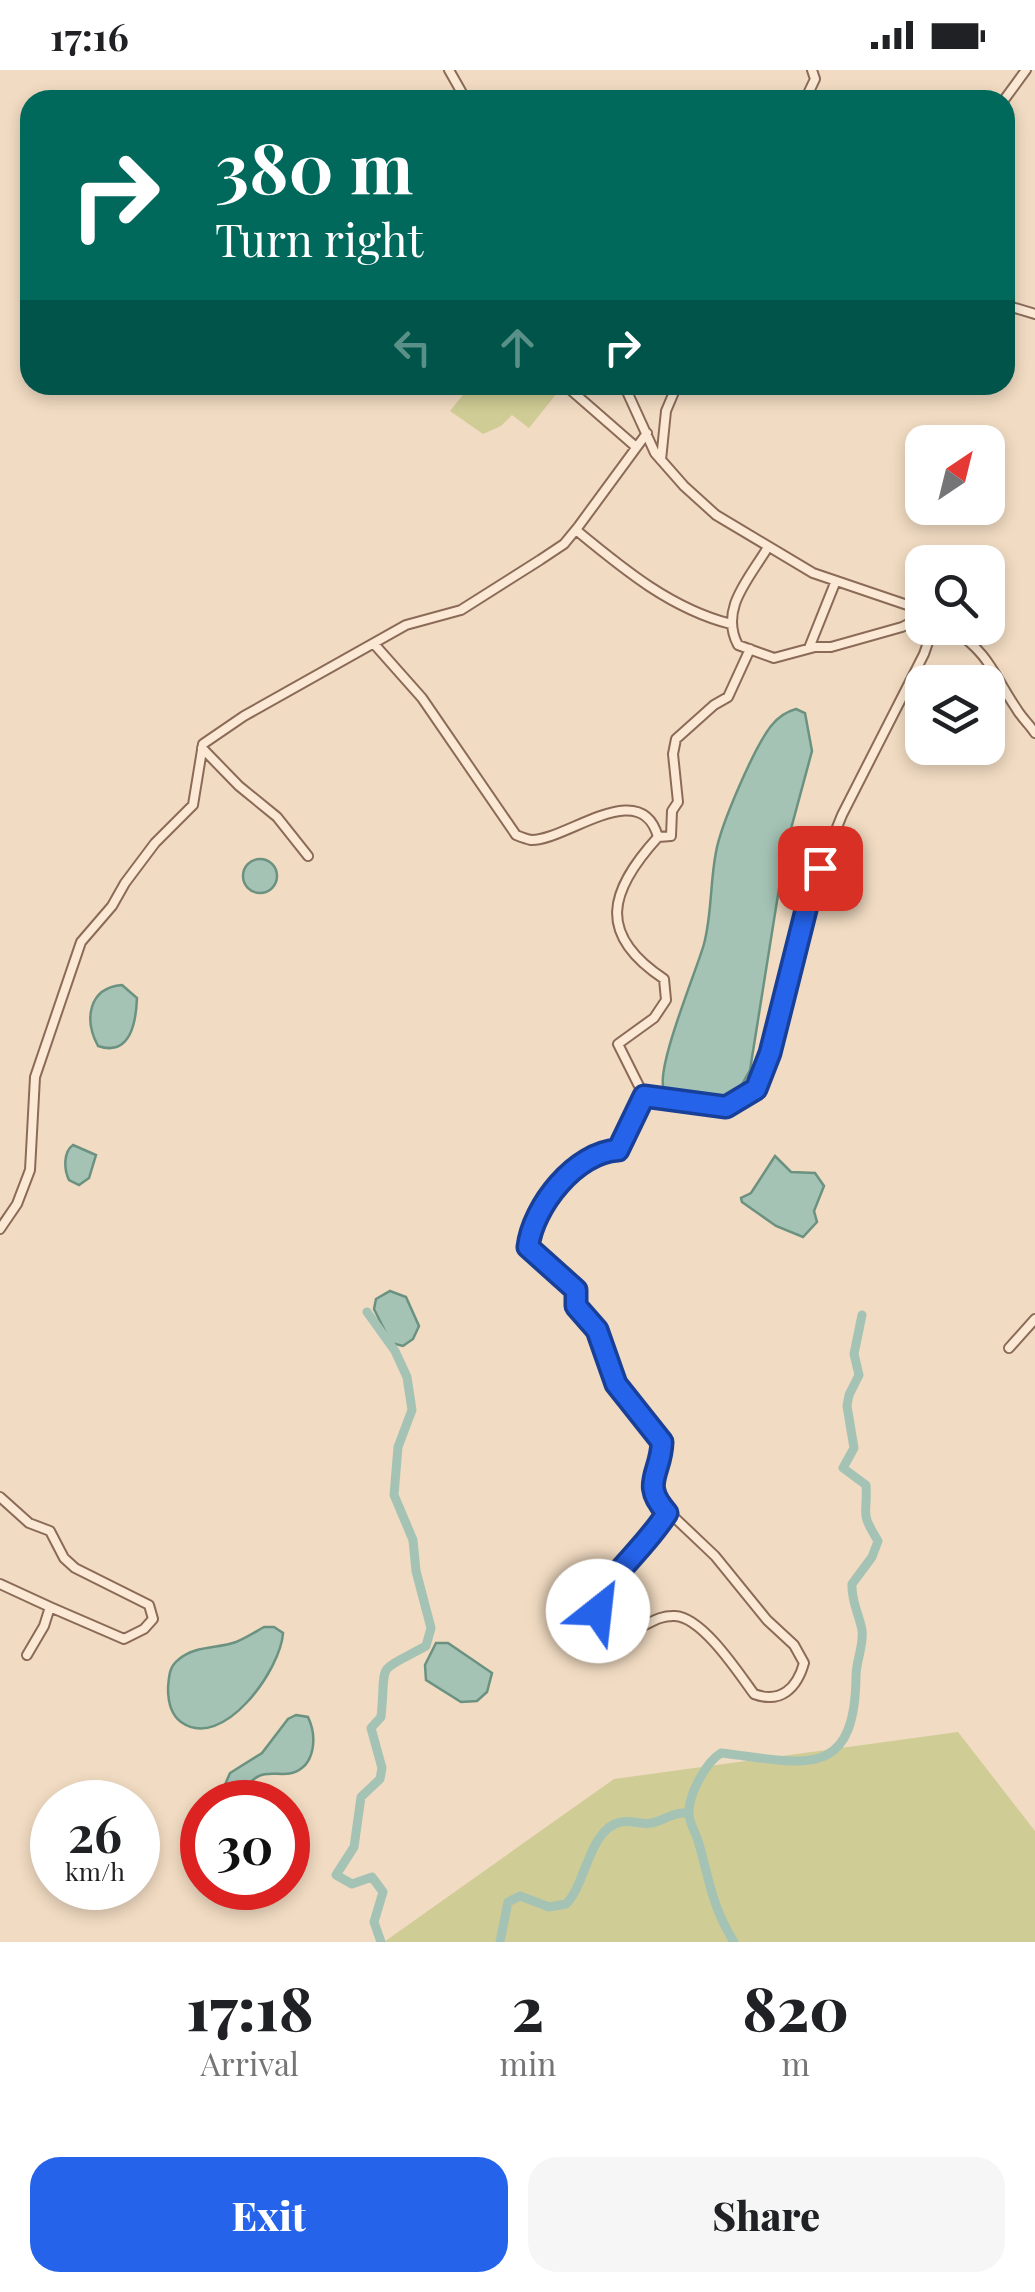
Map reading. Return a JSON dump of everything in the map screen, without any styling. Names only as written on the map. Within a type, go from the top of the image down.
[{"type":"street","points":[[448,70],[460,90]]},
{"type":"street","points":[[456,82],[464,70]]},
{"type":"street","points":[[576,395],[636,447]]},
{"type":"street","points":[[629,395],[661,460],[716,514],[835,583],[868,590],[905,606]]},
{"type":"street","points":[[661,460],[666,411],[673,395]]},
{"type":"street","points":[[0,1228],[17,1204],[30,1170],[34,1077],[80,942],[112,906],[155,842],[193,805],[203,744],[244,716],[406,624],[461,610],[564,544],[647,433]]},
{"type":"street","points":[[576,530],[661,594],[704,616],[730,624]]},
{"type":"street","points":[[768,547],[732,608],[730,624],[738,645],[774,658],[808,648],[831,647],[905,625]]},
{"type":"street","points":[[808,648],[835,583]]},
{"type":"street","points":[[375,645],[422,698],[516,835],[533,840],[598,815],[623,812],[647,815],[658,837]]},
{"type":"street","points":[[644,1096],[726,1107],[756,1089],[770,1053],[810,894],[842,815],[927,645]]},
{"type":"street","points":[[973,645],[992,665],[1035,734]]},
{"type":"street","points":[[644,1096],[618,1044],[654,1018],[666,1000],[664,980],[626,946],[616,923],[620,888],[635,862],[658,837],[671,836],[672,812],[678,802],[673,754],[676,739],[728,697],[750,650]]},
{"type":"street","points":[[202,748],[238,786],[277,817],[308,856]]},
{"type":"street","points":[[644,1096],[618,1150],[602,1151],[571,1169],[530,1231],[528,1247],[576,1290],[576,1306],[597,1330],[616,1384],[662,1442],[651,1486],[656,1500],[715,1556],[767,1620],[794,1645],[804,1663],[798,1683],[785,1694],[767,1699],[754,1694],[693,1620],[674,1616],[651,1620],[630,1632],[598,1611],[596,1601],[607,1584],[651,1537],[667,1513]]},
{"type":"street","points":[[1009,1348],[1035,1319]]},
{"type":"street","points":[[0,1497],[29,1523],[50,1530],[64,1558],[75,1568],[149,1605],[153,1619],[144,1629],[124,1639],[0,1584]]},
{"type":"street","points":[[27,1655],[50,1607]]},
{"type":"shaded area","points":[[463,395],[556,395],[529,428],[512,415],[501,426],[483,434],[450,411]]},
{"type":"shaded area","points":[[796,709],[805,713],[812,751],[785,851],[750,1070],[736,1095],[699,1098],[673,1094],[664,1090],[665,1062],[704,944],[719,839],[764,737],[779,717]]},
{"type":"shaded area","points":[[260,859],[272,864],[277,876],[272,888],[260,893],[248,888],[243,876],[248,864]]},
{"type":"shaded area","points":[[122,985],[137,998],[133,1027],[117,1047],[98,1046],[91,1026],[92,1007],[102,992]]},
{"type":"shaded area","points":[[73,1145],[96,1155],[89,1178],[79,1185],[69,1180],[66,1171],[66,1157]]},
{"type":"shaded area","points":[[775,1156],[791,1172],[815,1173],[824,1186],[814,1211],[817,1222],[803,1237],[776,1226],[742,1202],[741,1198],[751,1193]]},
{"type":"shaded area","points":[[390,1291],[406,1297],[419,1326],[413,1339],[403,1346],[391,1343],[374,1309],[376,1299]]},
{"type":"shaded area","points":[[264,1627],[274,1627],[283,1633],[280,1648],[261,1685],[247,1702],[214,1726],[197,1728],[177,1719],[168,1693],[175,1663],[192,1652],[236,1642]]},
{"type":"shaded area","points":[[436,1643],[448,1643],[492,1673],[487,1692],[477,1701],[461,1702],[426,1680],[425,1665]]},
{"type":"shaded area","points":[[296,1715],[308,1717],[313,1733],[306,1764],[292,1773],[227,1780],[230,1773],[262,1753],[288,1719]]},
{"type":"shaded area","points":[[958,1732],[1035,1831],[1035,1942],[384,1942],[614,1779]]},
{"type":"waterway","points":[[367,1312],[395,1351],[407,1377],[412,1410],[398,1447],[394,1495],[413,1540],[416,1571],[431,1628],[426,1646],[386,1671],[381,1717],[371,1728],[382,1768],[380,1779],[361,1797],[354,1847],[336,1875],[352,1884],[372,1877],[383,1892],[374,1922],[381,1942]]},
{"type":"waterway","points":[[734,1942],[712,1894],[689,1806],[704,1771],[721,1753],[799,1761],[834,1750],[846,1735],[853,1711],[862,1636],[852,1584],[872,1557],[878,1541],[866,1518],[866,1485],[843,1468],[854,1448],[847,1406],[859,1375],[854,1354],[862,1315]]},
{"type":"waterway","points":[[500,1942],[508,1902],[520,1896],[549,1907],[566,1904],[595,1846],[610,1826],[621,1822],[652,1823],[675,1814],[689,1814]]},
{"type":"route","points":[[598,1611],[596,1601],[607,1584],[651,1537],[667,1513],[651,1486],[662,1442],[616,1384],[597,1330],[576,1306],[576,1290],[528,1247],[530,1231],[571,1169],[602,1151],[618,1150],[644,1096],[726,1107],[756,1089],[770,1053],[820,868]]}]
